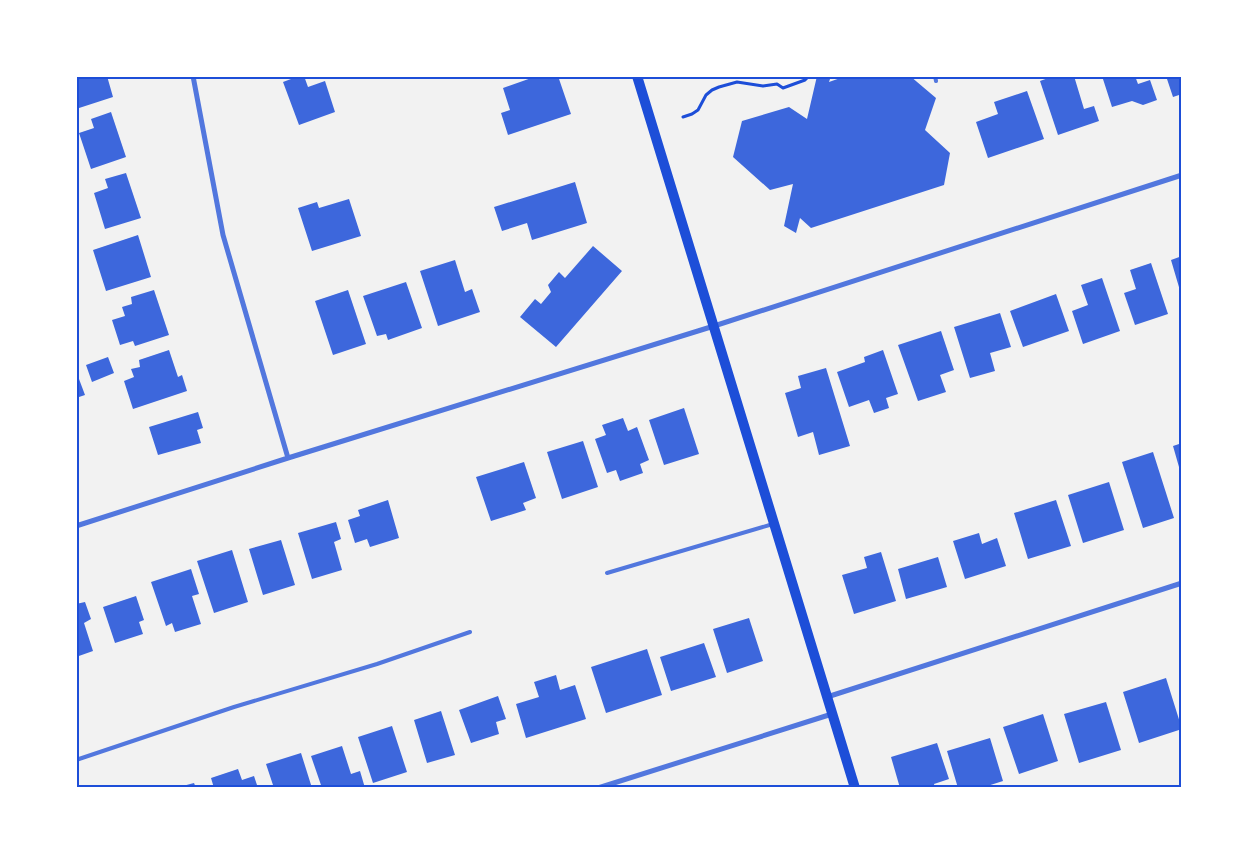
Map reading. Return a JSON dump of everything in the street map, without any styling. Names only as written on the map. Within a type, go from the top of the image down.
[{"type":"main road","points":[[637,76],[854,788]]},
{"type":"street","points":[[193,76],[223,235],[288,458]]},
{"type":"street","points":[[76,526],[714,326],[1182,175]]},
{"type":"street","points":[[827,697],[1182,583]]},
{"type":"street","points":[[598,788],[617,785],[832,714]]},
{"type":"lane","points":[[607,573],[774,524]]},
{"type":"lane","points":[[76,760],[234,708],[377,664],[470,632]]},
{"type":"path","points":[[683,117],[698,110],[706,95],[712,90],[738,82],[763,86],[777,84],[783,88],[805,80],[809,76]]},
{"type":"building","points":[[76,76],[98,76],[99,78],[107,76],[113,97],[76,109]]},
{"type":"building","points":[[304,76],[308,87],[325,81],[335,112],[299,125],[283,82]]},
{"type":"building","points":[[537,76],[558,76],[571,114],[508,135],[501,113],[510,110],[503,88]]},
{"type":"building","points":[[817,76],[831,76],[829,82],[846,76],[910,76],[936,98],[925,130],[950,153],[944,185],[811,228],[800,218],[796,233],[784,226],[793,184],[770,190],[733,157],[742,121],[789,107],[807,119]]},
{"type":"building","points":[[1050,76],[1074,76],[1084,109],[1094,106],[1099,121],[1058,135],[1040,81]]},
{"type":"building","points":[[1102,76],[1135,76],[1138,84],[1150,80],[1157,100],[1143,105],[1132,101],[1112,107]]},
{"type":"building","points":[[1168,76],[1182,76],[1182,94],[1173,97],[1167,79]]},
{"type":"building","points":[[1027,91],[1044,139],[988,158],[976,122],[998,114],[994,102]]},
{"type":"building","points":[[111,112],[126,157],[91,169],[79,133],[94,128],[91,119]]},
{"type":"building","points":[[126,173],[141,218],[105,229],[94,193],[108,188],[105,179]]},
{"type":"building","points":[[575,182],[587,223],[532,240],[527,223],[502,231],[494,207]]},
{"type":"building","points":[[349,199],[361,236],[312,251],[298,208],[317,202],[319,208]]},
{"type":"building","points":[[138,235],[151,277],[106,291],[93,250]]},
{"type":"building","points":[[593,246],[622,271],[556,347],[520,317],[535,299],[541,304],[551,292],[548,285],[559,272],[565,278]]},
{"type":"building","points":[[1182,256],[1182,294],[1181,294],[1171,260]]},
{"type":"building","points":[[455,260],[465,292],[472,289],[480,312],[438,326],[420,271]]},
{"type":"building","points":[[1151,263],[1168,314],[1135,325],[1124,293],[1136,289],[1130,270]]},
{"type":"building","points":[[1102,278],[1120,331],[1083,344],[1072,311],[1088,305],[1081,285]]},
{"type":"building","points":[[406,282],[422,328],[388,340],[386,334],[377,336],[363,296]]},
{"type":"building","points":[[154,290],[169,335],[135,346],[133,341],[120,345],[112,320],[125,316],[122,307],[132,304],[131,297]]},
{"type":"building","points":[[348,290],[366,344],[333,355],[315,301]]},
{"type":"building","points":[[1056,294],[1069,331],[1023,347],[1010,311]]},
{"type":"building","points":[[1000,313],[1011,347],[990,353],[995,371],[970,378],[954,327]]},
{"type":"building","points":[[941,331],[954,370],[940,375],[946,392],[918,401],[898,345]]},
{"type":"building","points":[[169,350],[178,377],[182,375],[187,391],[133,409],[124,381],[134,377],[131,369],[140,367],[139,360]]},
{"type":"building","points":[[883,350],[898,394],[886,398],[889,408],[874,413],[869,400],[849,407],[837,372],[865,362],[864,357]]},
{"type":"building","points":[[108,357],[114,373],[92,382],[86,365]]},
{"type":"building","points":[[826,368],[850,446],[819,455],[813,432],[798,437],[785,393],[801,388],[798,376]]},
{"type":"building","points":[[76,371],[85,395],[76,398]]},
{"type":"building","points":[[684,408],[699,454],[664,465],[649,420]]},
{"type":"building","points":[[198,412],[203,428],[197,430],[201,443],[158,455],[149,427]]},
{"type":"building","points":[[623,418],[628,431],[637,427],[649,460],[640,464],[643,473],[620,481],[616,470],[607,473],[595,439],[606,435],[602,425]]},
{"type":"building","points":[[583,441],[598,487],[562,499],[547,452]]},
{"type":"building","points":[[1182,443],[1182,474],[1181,474],[1173,446]]},
{"type":"building","points":[[1153,452],[1174,518],[1143,528],[1122,462]]},
{"type":"building","points":[[524,462],[536,498],[523,503],[526,510],[491,521],[476,477]]},
{"type":"building","points":[[1109,482],[1124,530],[1083,543],[1068,495]]},
{"type":"building","points":[[388,500],[399,538],[370,547],[367,539],[355,543],[348,520],[360,516],[358,510]]},
{"type":"building","points":[[1056,500],[1071,546],[1028,559],[1014,513]]},
{"type":"building","points":[[336,522],[341,539],[334,542],[342,570],[312,579],[298,533]]},
{"type":"building","points":[[979,533],[982,544],[997,538],[1006,566],[965,579],[953,541]]},
{"type":"building","points":[[281,540],[295,585],[263,595],[249,549]]},
{"type":"building","points":[[232,550],[248,602],[214,613],[197,561]]},
{"type":"building","points":[[881,552],[896,601],[854,614],[842,575],[867,568],[864,557]]},
{"type":"building","points":[[938,557],[947,587],[906,599],[898,569]]},
{"type":"building","points":[[191,569],[199,594],[192,596],[201,624],[175,632],[172,623],[166,626],[151,582]]},
{"type":"building","points":[[136,596],[144,620],[139,622],[143,634],[115,643],[103,607]]},
{"type":"building","points":[[85,602],[91,619],[84,623],[93,651],[76,657],[76,604]]},
{"type":"building","points":[[749,618],[763,661],[727,673],[713,629]]},
{"type":"building","points":[[704,643],[716,677],[671,691],[660,657]]},
{"type":"building","points":[[647,649],[662,695],[606,713],[591,667]]},
{"type":"building","points":[[556,675],[560,690],[575,685],[586,719],[526,738],[516,704],[539,697],[534,682]]},
{"type":"building","points":[[1166,678],[1182,729],[1139,743],[1123,692]]},
{"type":"building","points":[[498,696],[506,719],[496,722],[499,734],[471,743],[459,710]]},
{"type":"building","points":[[1106,702],[1121,750],[1079,763],[1064,714]]},
{"type":"building","points":[[441,711],[455,755],[427,763],[414,720]]},
{"type":"building","points":[[1043,714],[1058,761],[1019,774],[1003,727]]},
{"type":"building","points":[[392,726],[407,772],[373,783],[358,737]]},
{"type":"building","points":[[990,738],[1003,781],[981,788],[958,788],[947,751]]},
{"type":"building","points":[[937,743],[949,779],[934,784],[935,788],[900,788],[891,757]]},
{"type":"building","points":[[342,746],[351,774],[360,771],[365,788],[322,788],[311,756]]},
{"type":"building","points":[[301,753],[312,788],[274,788],[266,764]]},
{"type":"building","points":[[238,769],[242,780],[254,776],[258,788],[214,788],[211,778]]},
{"type":"building","points":[[194,783],[196,788],[179,787]]}]
